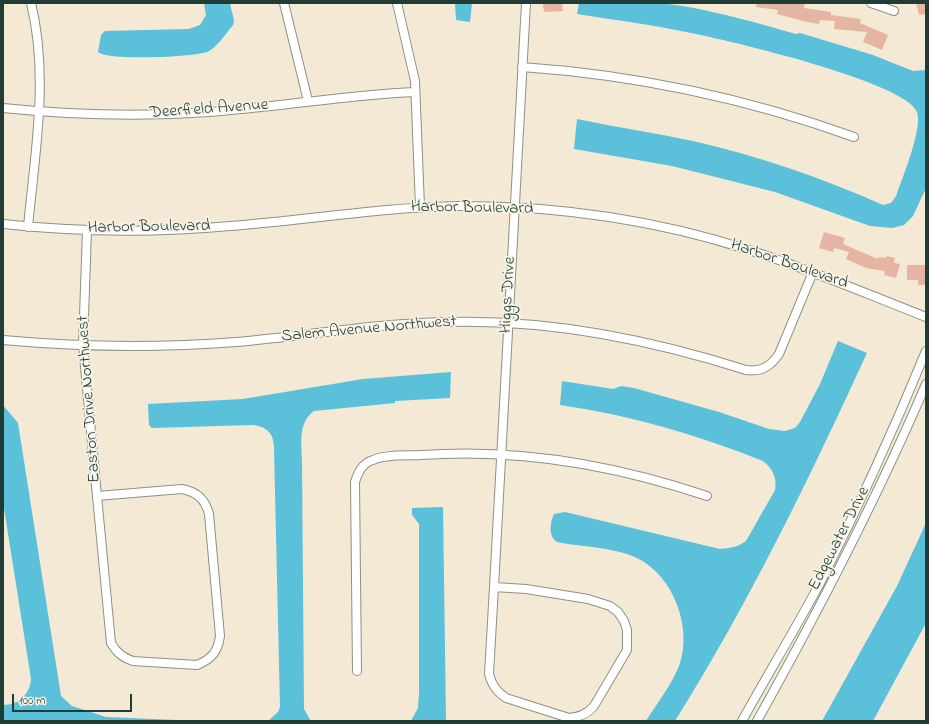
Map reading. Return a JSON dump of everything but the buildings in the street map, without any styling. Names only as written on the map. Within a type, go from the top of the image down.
[{"type":"street","points":[[28,227],[39,112],[41,63],[37,30],[31,3]]},
{"type":"street","points":[[284,3],[308,101]]},
{"type":"street","points":[[398,3],[412,62],[415,92],[420,207]]},
{"type":"street","name":"Higgs Drive","points":[[494,587],[557,594],[600,602],[610,606],[624,621],[627,630],[627,650],[594,706],[588,713],[578,717],[569,718],[506,698],[497,692],[492,684],[489,674],[526,3]]},
{"type":"street","points":[[871,3],[894,11]]},
{"type":"street","points":[[522,67],[600,74],[678,86],[773,110],[854,137]]},
{"type":"street","name":"Deerfield Avenue","points":[[3,108],[39,112],[124,115],[166,114],[251,109],[308,101],[415,92]]},
{"type":"street","name":"Harbor Boulevard","points":[[3,224],[28,227],[87,230],[226,227],[351,212],[420,207],[514,208],[597,216],[682,232],[748,249],[813,272],[926,317]]},
{"type":"street","name":"Easton Drive Northwest","points":[[87,230],[83,345],[97,496],[111,643],[116,651],[124,658],[133,661],[197,664],[206,661],[214,655],[219,646],[220,636],[209,514],[206,504],[196,494],[182,489],[97,496]]},
{"type":"street","name":"Salem Avenue Northwest","points":[[3,340],[83,345],[184,345],[235,342],[402,324],[447,322],[508,323],[583,330],[628,338],[672,348],[746,370],[756,371],[765,369],[774,363],[813,272]]},
{"type":"street","name":"Edgewater Drive","points":[[742,721],[820,582],[864,495],[926,352]]},
{"type":"street","name":"Edgewater Drive","points":[[757,721],[832,584],[886,476],[926,384]]},
{"type":"street","points":[[357,671],[355,482],[358,473],[364,465],[373,460],[430,454],[501,455],[547,459],[615,470],[653,479],[706,496]]},
{"type":"water","points":[[649,2],[693,8],[796,34],[800,33],[873,55],[913,71],[926,70],[926,188],[913,216],[904,225],[892,228],[870,226],[775,192],[672,166],[574,149],[577,119],[718,147],[790,168],[883,205],[891,203],[896,196],[915,141],[918,120],[917,112],[906,100],[882,88],[850,76],[775,53],[711,37],[577,14],[579,3]]},
{"type":"water","points":[[204,3],[230,3],[234,21],[233,25],[221,40],[207,52],[169,57],[133,57],[105,55],[98,52],[101,35],[105,31],[189,29],[200,25],[206,15]]},
{"type":"water","points":[[455,3],[472,3],[470,22],[456,20]]},
{"type":"water","points":[[838,341],[867,353],[777,540],[728,631],[675,721],[646,721],[668,687],[679,666],[683,651],[684,636],[682,620],[677,605],[670,590],[661,577],[650,566],[637,558],[608,549],[557,542],[551,533],[554,514],[565,512],[720,549],[727,548],[737,546],[746,541],[775,490],[775,478],[772,471],[763,461],[689,434],[612,414],[560,405],[562,381],[613,389],[621,386],[634,388],[719,412],[769,429],[785,431],[795,428],[800,422],[820,384]]},
{"type":"water","points":[[451,372],[450,398],[395,401],[395,403],[314,411],[305,422],[301,442],[304,709],[311,721],[268,721],[278,712],[280,707],[273,439],[269,432],[263,427],[253,425],[152,428],[149,425],[148,404],[243,399],[363,379]]},
{"type":"water","points":[[3,405],[18,423],[61,696],[72,706],[106,717],[200,721],[3,721],[3,705],[14,703],[23,698],[26,694],[31,679],[3,502]]},
{"type":"water","points":[[443,507],[446,721],[411,721],[418,708],[419,692],[419,524],[412,515],[412,508]]},
{"type":"water","points":[[926,523],[926,623],[873,721],[822,721],[897,586]]}]
